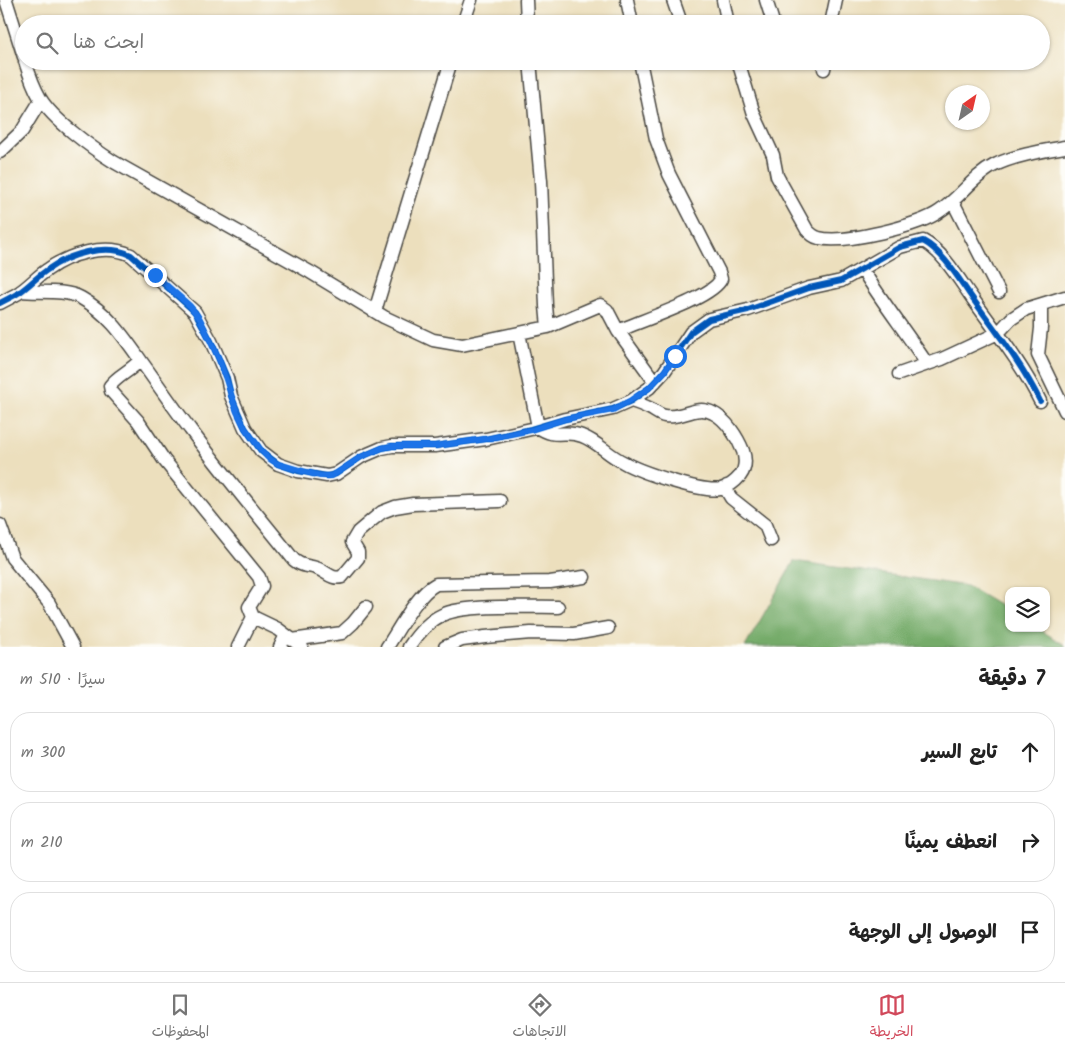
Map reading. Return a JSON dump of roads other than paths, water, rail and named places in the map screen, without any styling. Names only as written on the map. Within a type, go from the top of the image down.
[{"type":"street","points":[[6,0],[15,28]]},
{"type":"street","points":[[466,15],[471,0]]},
{"type":"street","points":[[526,0],[527,15]]},
{"type":"street","points":[[626,0],[630,15]]},
{"type":"street","points":[[674,0],[679,15]]},
{"type":"street","points":[[723,0],[726,15]]},
{"type":"street","points":[[766,0],[770,15]]},
{"type":"street","points":[[833,15],[836,0]]},
{"type":"street","points":[[29,70],[41,100],[73,131],[100,153],[420,335],[433,340],[462,344],[519,334],[548,326],[600,305],[607,310],[618,331],[655,382]]},
{"type":"street","points":[[375,311],[448,70]]},
{"type":"street","points":[[531,70],[540,181],[548,326]]},
{"type":"street","points":[[618,331],[688,302],[713,289],[721,279],[720,272],[669,174],[656,139],[642,70]]},
{"type":"street","points":[[741,70],[754,114],[772,155],[780,183],[807,230],[813,236],[821,239],[839,239],[893,230],[924,220],[939,213],[973,180],[996,165],[1016,157],[1065,147]]},
{"type":"street","points":[[0,152],[22,131],[41,100]]},
{"type":"street","points":[[952,202],[999,292]]},
{"type":"street","points":[[0,303],[21,292],[45,271],[66,258],[102,251],[120,251],[131,255],[195,312],[211,341],[241,420],[268,458],[278,464],[298,471],[327,476],[336,474],[361,457],[382,448],[464,442],[613,410],[631,400],[655,382],[691,332],[709,319],[748,310],[809,288],[831,285],[900,246],[918,241],[925,242],[956,274],[998,333],[1040,401]]},
{"type":"street","points":[[862,269],[873,288],[900,322],[927,364]]},
{"type":"street","points":[[21,292],[64,294],[80,298],[113,323],[127,339],[189,428],[227,475],[240,495],[301,566],[318,568],[334,578],[342,578],[358,558],[358,553],[352,542],[355,535],[382,512],[395,507],[413,504],[500,501]]},
{"type":"street","points":[[899,374],[998,333],[1015,316],[1040,304],[1065,297]]},
{"type":"street","points":[[1040,304],[1041,328],[1038,355],[1065,411]]},
{"type":"street","points":[[519,334],[538,427]]},
{"type":"street","points":[[140,360],[131,369],[115,379],[110,386],[110,390],[138,421],[164,460],[258,577],[262,586],[249,607],[253,617],[293,641]]},
{"type":"street","points":[[538,427],[552,434],[581,436],[598,444],[624,463],[679,483],[712,489],[721,488],[727,486],[744,470],[745,459],[742,448],[720,417],[704,410],[670,417],[663,416],[631,400]]},
{"type":"street","points":[[727,486],[731,498],[764,525],[771,540]]},
{"type":"street","points":[[0,525],[6,556],[49,603],[73,647]]},
{"type":"street","points":[[387,647],[419,599],[430,587],[445,583],[550,582],[584,577]]},
{"type":"street","points":[[484,584],[485,608]]},
{"type":"street","points":[[280,647],[293,641],[342,634],[366,607]]},
{"type":"street","points":[[409,647],[425,627],[444,614],[458,610],[558,607]]},
{"type":"street","points":[[238,647],[253,617]]},
{"type":"street","points":[[445,647],[462,640],[485,637],[531,633],[574,634],[608,628]]}]
